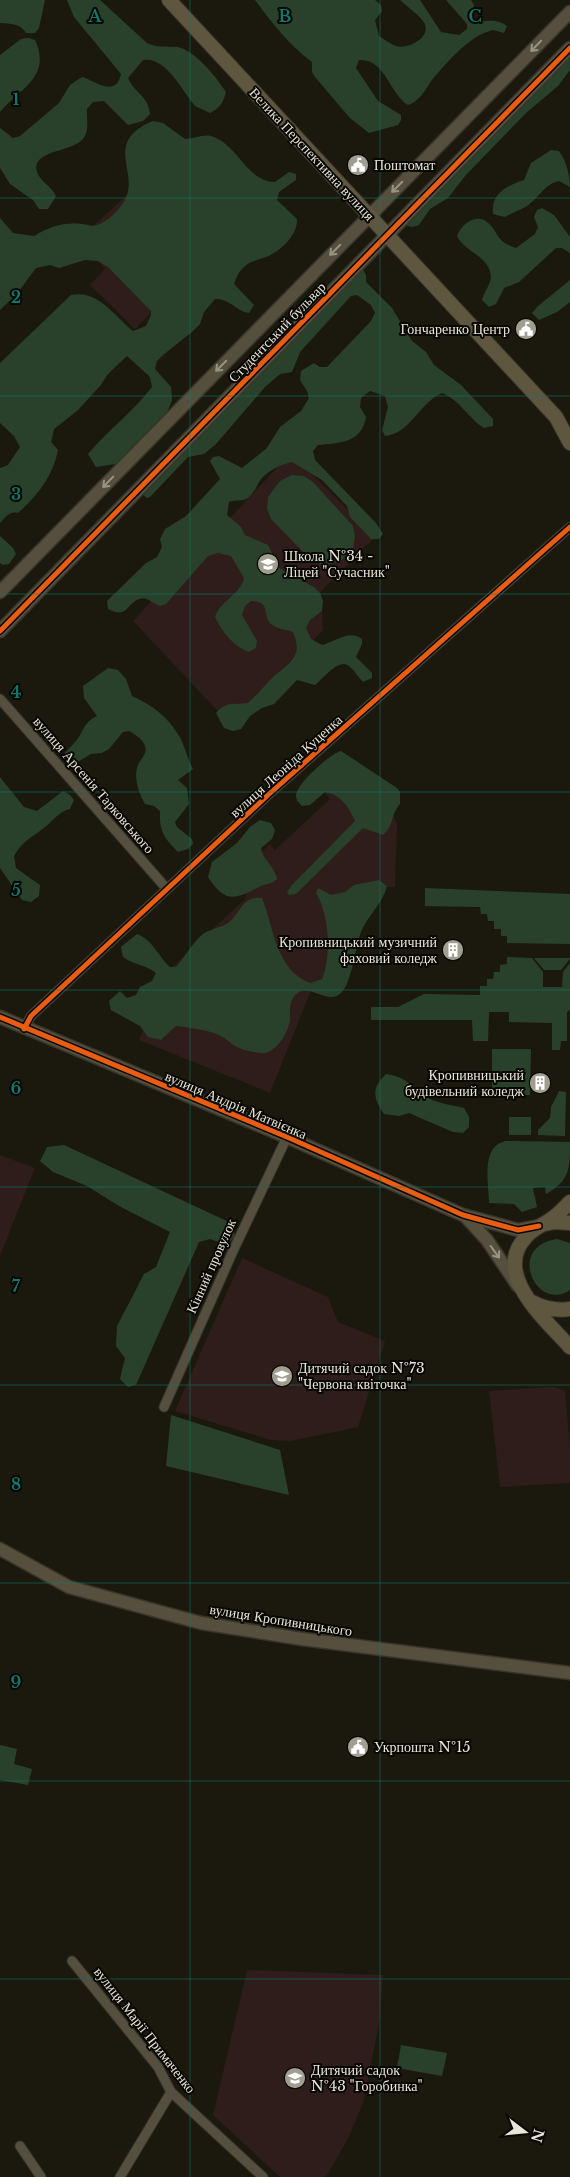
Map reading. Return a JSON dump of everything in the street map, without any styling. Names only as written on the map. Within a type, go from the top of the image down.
[{"type":"main road","name":"Велика Перспективна вулиця","points":[[170,0],[556,417],[570,443]]},
{"type":"main road","points":[[570,1202],[551,1220],[539,1226],[524,1239],[517,1251],[514,1265],[516,1279],[523,1292],[570,1348]]},
{"type":"main road","points":[[539,1226],[555,1222],[570,1223]]},
{"type":"main road","points":[[523,1292],[533,1302],[545,1308],[570,1309]]},
{"type":"street","points":[[565,0],[570,5]]},
{"type":"street","name":"Студентський бульвар","points":[[0,592],[570,12]]},
{"type":"street","name":"Студентський бульвар","points":[[0,631],[570,48]]},
{"type":"street","name":"вулиця Леоніда Куценка","points":[[24,1029],[31,1016],[268,795],[570,527]]},
{"type":"street","name":"вулиця Арсенія Тарковського","points":[[0,699],[167,889]]},
{"type":"street","name":"вулиця Андрія Матвієнка","points":[[0,1017],[24,1029],[287,1137],[463,1215]]},
{"type":"street","name":"Кінний провулок","points":[[164,1407],[232,1251],[287,1137]]},
{"type":"street","points":[[463,1215],[518,1230],[539,1226]]},
{"type":"street","points":[[463,1215],[487,1240],[523,1292]]},
{"type":"street","name":"вулиця Кропивницького","points":[[0,1549],[69,1586],[201,1624],[320,1642],[570,1673]]},
{"type":"street","name":"вулиця Марії Примаченко","points":[[72,1961],[158,2067],[171,2092],[263,2177]]},
{"type":"street","points":[[120,2177],[171,2092]]},
{"type":"street","points":[[20,2146],[41,2177]]},
{"type":"shaded area","points":[[144,179],[213,249],[135,329],[90,285],[105,269],[79,239]]},
{"type":"shaded area","name":"Школа №34 - Ліцей \"Сучасник\"","points":[[291,453],[375,537],[321,591],[323,630],[230,724],[133,621]]},
{"type":"shaded area","points":[[355,765],[388,803],[397,824],[395,887],[362,888],[339,979],[312,988],[270,1093],[139,1040],[166,973],[247,897],[225,872],[258,855],[270,844],[275,850],[330,799],[325,793]]},
{"type":"shaded area","points":[[0,1155],[35,1168],[0,1256]]},
{"type":"shaded area","name":"Дитячий садок №73 \"Червона квіточка\"","points":[[242,1258],[328,1297],[338,1322],[385,1341],[358,1427],[291,1441],[271,1440],[175,1411]]},
{"type":"shaded area","points":[[553,1387],[565,1391],[570,1447],[570,1483],[500,1487],[489,1391]]},
{"type":"shaded area","name":"Дитячий садок №43 \"Горобинка\"","points":[[247,1970],[383,1975],[380,2018],[364,2100],[350,2135],[326,2177],[280,2177],[213,2115]]},
{"type":"green space","points":[[0,0],[45,0],[39,28],[35,33],[26,33],[21,27],[0,23]]},
{"type":"green space","points":[[67,0],[100,0],[150,45],[177,47],[198,58],[226,92],[221,105],[210,113],[195,106],[166,69],[151,60],[143,60],[128,78],[134,88],[144,98],[150,114],[143,121],[128,125],[104,101],[93,102],[87,109],[87,128],[83,139],[71,147],[46,155],[40,159],[37,165],[37,172],[56,196],[48,209],[39,209],[33,200],[10,184],[0,168],[0,128],[13,138],[20,136],[59,103],[70,85],[82,77],[110,87],[118,81],[121,74],[74,17]]},
{"type":"green space","points":[[255,0],[375,0],[381,5],[382,11],[375,20],[379,36],[401,47],[413,44],[423,37],[426,27],[421,18],[400,0],[420,0],[441,32],[459,35],[467,29],[467,24],[446,0],[471,0],[474,5],[471,20],[475,24],[491,21],[500,22],[507,26],[504,33],[493,30],[470,42],[443,67],[417,99],[408,105],[396,93],[375,64],[359,60],[356,68],[378,101],[401,115],[398,125],[369,133],[350,118],[315,77],[312,72],[312,62],[281,33]]},
{"type":"green space","points":[[21,39],[35,40],[39,53],[40,63],[37,73],[0,112],[0,55]]},
{"type":"green space","points":[[570,56],[570,70],[558,86],[526,113],[465,176],[448,198],[430,209],[419,225],[407,226],[407,221]]},
{"type":"green space","points":[[153,121],[163,123],[185,139],[211,136],[220,140],[250,170],[265,180],[275,182],[289,172],[296,174],[296,180],[279,192],[277,200],[297,219],[295,231],[277,251],[249,263],[238,275],[234,284],[254,305],[249,313],[224,300],[215,299],[204,312],[200,324],[157,361],[155,369],[171,387],[172,400],[168,411],[116,464],[96,467],[88,454],[137,405],[152,387],[150,377],[127,356],[108,374],[100,386],[78,410],[54,429],[51,442],[58,450],[56,459],[44,484],[18,513],[8,515],[0,523],[0,468],[8,465],[20,447],[14,436],[0,423],[0,363],[71,295],[80,294],[97,300],[133,331],[146,326],[151,311],[108,267],[98,261],[85,260],[59,268],[50,265],[36,268],[16,295],[0,310],[0,218],[13,233],[34,236],[45,230],[62,225],[83,224],[93,226],[104,222],[121,206],[128,192],[129,181],[125,149],[129,139],[137,130]]},
{"type":"green space","points":[[551,150],[559,151],[564,159],[570,187],[559,181],[545,188],[531,203],[505,217],[493,214],[494,201],[501,191],[524,180],[531,163]]},
{"type":"green space","points":[[542,208],[554,215],[570,237],[570,253],[562,248],[556,248],[519,282],[504,288],[496,304],[489,307],[482,300],[491,278],[490,271],[482,259],[460,241],[457,236],[459,232],[465,224],[473,220],[482,220],[491,226],[500,239],[516,248],[535,234],[538,227],[534,217],[537,210]]},
{"type":"green space","points":[[363,270],[366,275],[366,282],[392,308],[412,341],[426,352],[434,365],[461,385],[493,419],[493,426],[484,428],[454,400],[442,393],[427,403],[401,430],[385,436],[382,430],[388,407],[385,396],[370,391],[361,398],[360,407],[366,417],[360,432],[349,440],[318,445],[313,451],[315,460],[376,523],[383,534],[379,539],[371,539],[350,517],[347,506],[322,480],[292,462],[278,467],[265,475],[248,498],[229,502],[227,515],[241,527],[245,535],[268,545],[279,568],[314,587],[320,593],[323,601],[322,611],[310,620],[306,628],[311,639],[322,645],[342,637],[357,636],[362,639],[362,644],[356,657],[372,673],[372,678],[363,682],[350,667],[346,664],[341,664],[315,685],[297,680],[274,704],[262,708],[250,716],[241,729],[233,731],[224,728],[216,713],[227,705],[248,703],[293,659],[297,648],[293,632],[272,625],[264,606],[257,602],[251,601],[245,606],[242,615],[257,641],[256,648],[249,652],[233,643],[225,634],[215,617],[221,606],[239,589],[244,578],[231,556],[218,553],[208,556],[166,604],[160,606],[142,598],[134,602],[123,612],[114,612],[108,609],[107,601],[146,563],[157,557],[162,547],[160,539],[165,529],[186,516],[220,479],[210,461],[213,457],[219,456],[242,468],[267,448],[280,427],[301,411],[309,398],[300,380],[301,371],[314,363],[320,367],[327,367],[371,321],[375,313],[371,305],[357,295],[351,296],[300,352],[292,372],[280,374],[265,387],[216,444],[204,454],[188,457],[150,497],[147,498],[143,495],[143,491],[357,271]]},
{"type":"green space","points":[[570,280],[570,302],[557,312],[539,320],[532,313]]},
{"type":"green space","points":[[292,475],[304,476],[313,482],[353,526],[355,536],[353,548],[341,561],[325,565],[313,562],[271,519],[267,509],[268,497],[280,481]]},
{"type":"green space","points":[[0,536],[13,548],[16,554],[9,564],[3,565],[0,563]]},
{"type":"green space","points":[[108,668],[118,670],[126,679],[132,696],[146,703],[165,717],[175,729],[183,744],[193,769],[178,780],[187,788],[189,804],[175,822],[177,827],[192,839],[193,844],[188,849],[178,852],[163,834],[160,824],[160,811],[154,806],[145,804],[137,785],[136,775],[145,747],[136,735],[129,731],[123,732],[109,749],[102,753],[91,754],[74,764],[65,758],[65,753],[86,725],[97,716],[84,698],[83,686]]},
{"type":"green space","points":[[341,751],[397,788],[400,792],[400,804],[395,811],[389,828],[383,835],[363,828],[296,894],[289,895],[287,892],[292,885],[355,821],[344,802],[336,796],[325,792],[310,805],[302,806],[296,797],[297,791],[307,777],[329,758]]},
{"type":"green space","points":[[0,777],[24,807],[37,811],[63,791],[74,800],[70,809],[59,814],[28,840],[14,856],[16,868],[40,885],[39,896],[31,902],[22,900],[0,868]]},
{"type":"green space","points":[[260,820],[271,823],[275,830],[272,839],[261,848],[277,879],[243,895],[230,897],[225,895],[208,877],[212,862],[237,843],[250,827]]},
{"type":"green space","points":[[379,880],[387,886],[382,898],[361,932],[351,973],[345,988],[341,993],[329,997],[310,991],[298,993],[291,1003],[290,1020],[282,1040],[275,1048],[266,1053],[240,1049],[214,1033],[176,1026],[161,1040],[148,1037],[140,1026],[111,1010],[109,1001],[120,991],[127,998],[136,995],[140,987],[152,981],[156,973],[123,957],[121,947],[137,934],[151,944],[170,967],[176,967],[203,934],[228,923],[246,902],[255,898],[262,898],[278,947],[290,968],[299,977],[310,983],[322,979],[327,958],[328,935],[324,912],[316,893],[318,888],[331,895],[345,892],[354,885]]},
{"type":"green space","points":[[425,888],[570,894],[570,944],[507,943],[507,936],[501,936],[501,929],[494,929],[494,921],[488,921],[487,914],[481,914],[480,907],[425,906]]},
{"type":"green space","points":[[507,957],[532,958],[543,972],[543,987],[562,987],[563,972],[570,963],[570,1010],[567,1012],[567,1041],[561,1041],[560,1050],[552,1050],[552,1023],[509,1022],[509,1012],[489,1012],[488,1041],[473,1041],[472,1020],[371,1020],[371,1007],[398,1007],[424,994],[480,995],[480,986],[487,986],[487,979],[493,979],[494,972],[500,972],[500,965],[507,964]]},
{"type":"green space","points":[[534,958],[570,959],[561,970],[544,970]]},
{"type":"green space","points":[[492,1049],[531,1049],[530,1095],[492,1095]]},
{"type":"green space","points":[[386,1074],[401,1078],[424,1096],[434,1101],[464,1108],[469,1117],[469,1127],[463,1133],[453,1132],[409,1113],[399,1116],[384,1114],[375,1093],[378,1084]]},
{"type":"green space","points":[[559,1091],[566,1092],[565,1136],[538,1135],[538,1130],[550,1118],[551,1107]]},
{"type":"green space","points":[[509,1117],[531,1117],[531,1135],[509,1135]]},
{"type":"green space","points":[[506,1141],[570,1142],[569,1166],[560,1184],[546,1194],[545,1187],[533,1188],[537,1207],[522,1212],[514,1204],[489,1203],[489,1158],[492,1150],[498,1144]]},
{"type":"green space","points":[[64,1145],[231,1223],[235,1236],[227,1245],[210,1239],[199,1242],[136,1385],[128,1387],[120,1379],[125,1358],[116,1346],[117,1326],[144,1274],[156,1267],[170,1232],[119,1206],[87,1186],[53,1172],[40,1161],[47,1147]]},
{"type":"green space","points":[[557,1239],[570,1243],[570,1290],[558,1295],[547,1293],[538,1286],[532,1276],[530,1265],[532,1254],[541,1244]]},
{"type":"green space","points":[[171,1415],[280,1450],[289,1495],[166,1466]]},
{"type":"green space","points":[[0,1745],[17,1749],[14,1764],[32,1769],[28,1785],[0,1780]]},
{"type":"green space","points":[[401,2045],[447,2053],[442,2076],[397,2068]]},
{"type":"cycle path","points":[[0,631],[570,48]]},
{"type":"cycle path","points":[[24,1029],[31,1016],[268,795],[570,527]]},
{"type":"cycle path","points":[[0,1017],[287,1137],[463,1215],[518,1230],[539,1226]]},
{"type":"place","name":"Поштомат","points":[[358,165]]},
{"type":"place","name":"Гончаренко Центр","points":[[526,329]]},
{"type":"place","name":"Школа №34 - Ліцей \"Сучасник\"","points":[[268,564]]},
{"type":"place","name":"Кропивницький музичний фаховий коледж","points":[[453,950]]},
{"type":"place","name":"Кропивницький будівельний коледж","points":[[540,1083]]},
{"type":"place","name":"Дитячий садок №73 \"Червона квіточка\"","points":[[282,1376]]},
{"type":"place","name":"Укрпошта №15","points":[[358,1747]]},
{"type":"place","name":"Дитячий садок №43 \"Горобинка\"","points":[[295,2078]]}]
